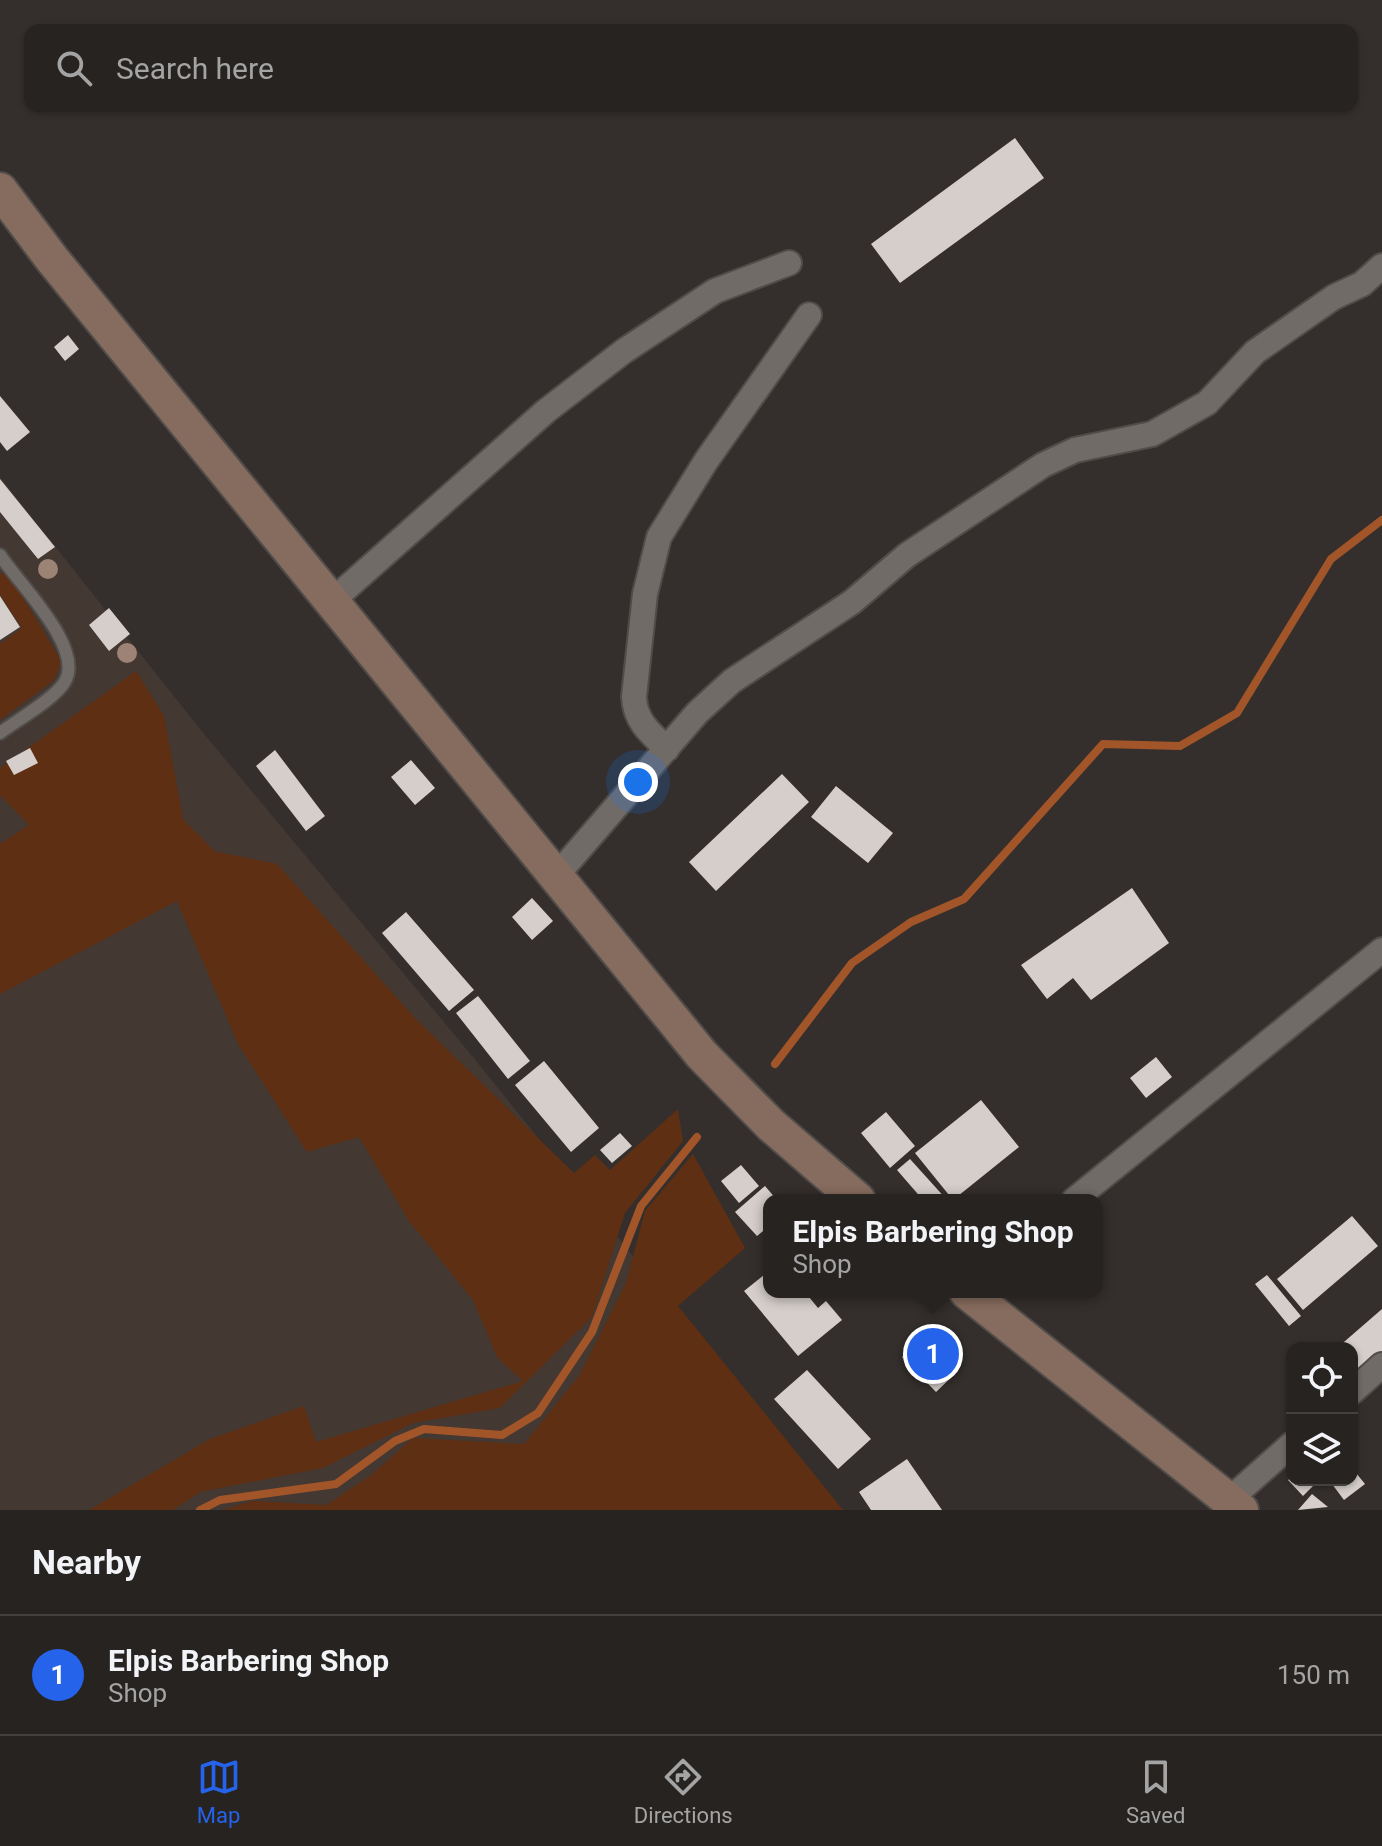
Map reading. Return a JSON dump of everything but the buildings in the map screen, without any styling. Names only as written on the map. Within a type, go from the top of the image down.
[{"type":"street","points":[[0,190],[52,259],[702,1055],[771,1125],[851,1194]]},
{"type":"street","points":[[333,600],[546,411],[624,351],[715,291],[789,263]]},
{"type":"street","points":[[557,875],[697,713],[732,681],[852,602],[907,555],[1043,465],[1075,450],[1152,434],[1207,403],[1255,352],[1334,297],[1362,284],[1382,266]]},
{"type":"street","points":[[667,749],[640,722],[634,710],[645,594],[659,537],[706,461],[809,315]]},
{"type":"street","points":[[1081,1194],[1382,950]]},
{"type":"street","points":[[975,1298],[1236,1505],[1286,1451]]},
{"type":"street","points":[[1358,1387],[1382,1365]]},
{"type":"lane","points":[[0,555],[49,618],[68,669],[64,684],[0,733]]},
{"type":"shaded area","points":[[0,477],[200,729],[473,1057],[837,1510],[0,1510]]},
{"type":"shaded area","points":[[0,573],[10,576],[62,662],[53,681],[0,720],[0,644],[22,628],[0,595]]},
{"type":"shaded area","points":[[136,671],[164,716],[183,819],[214,851],[277,864],[416,1019],[574,1173],[595,1155],[610,1170],[678,1109],[683,1141],[625,1213],[592,1317],[500,1408],[413,1423],[323,1468],[200,1492],[173,1510],[89,1510],[210,1439],[304,1406],[316,1442],[523,1381],[497,1357],[473,1300],[409,1221],[359,1137],[307,1152],[238,1044],[177,901],[0,994],[0,844],[29,825],[0,795],[0,768]]},
{"type":"shaded area","points":[[693,1154],[745,1248],[678,1306],[843,1510],[222,1510],[252,1501],[326,1505],[370,1476],[413,1438],[524,1444],[579,1376],[626,1283],[645,1211]]},
{"type":"waterway","points":[[775,1064],[852,963],[911,922],[964,899],[1103,744],[1180,746],[1237,713],[1331,559],[1382,520]]},
{"type":"waterway","points":[[200,1510],[220,1500],[336,1484],[395,1441],[424,1429],[502,1435],[538,1413],[592,1332],[641,1206],[697,1137]]},
{"type":"place","name":"Elpis Barbering Shop","points":[[933,1354]]}]
